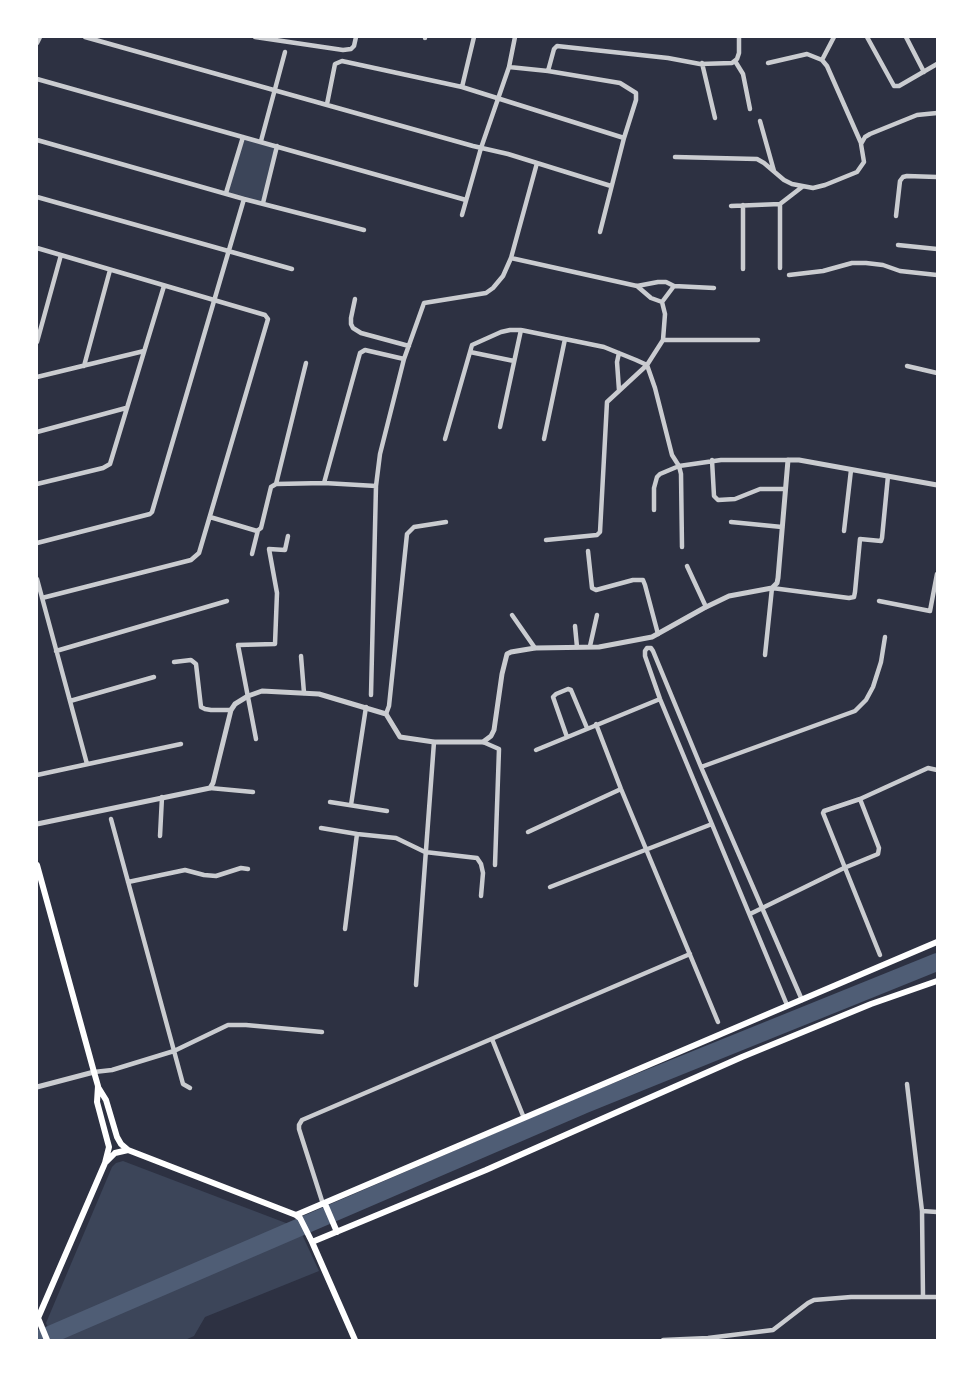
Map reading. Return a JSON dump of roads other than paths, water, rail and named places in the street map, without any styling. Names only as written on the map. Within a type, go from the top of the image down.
[{"type":"main road","points":[[37,864],[98,1086],[106,1100],[121,1144],[128,1150],[296,1215],[309,1234],[355,1340]]},
{"type":"main road","points":[[296,1215],[937,942]]},
{"type":"main road","points":[[312,1242],[335,1228],[486,1170],[742,1057],[871,1004],[937,981]]},
{"type":"main road","points":[[47,1340],[38,1320],[105,1163],[109,1147],[97,1102],[98,1086]]},
{"type":"main road","points":[[105,1163],[115,1153],[128,1150]]},
{"type":"main road","points":[[324,1204],[335,1228]]},
{"type":"street","points":[[37,43],[40,37]]},
{"type":"street","points":[[85,37],[611,186]]},
{"type":"street","points":[[255,37],[287,39],[343,50],[351,49],[356,37]]},
{"type":"street","points":[[462,87],[474,37]]},
{"type":"street","points":[[462,215],[481,148],[509,67],[515,37]]},
{"type":"street","points":[[548,71],[557,46],[702,64],[732,63],[739,53],[739,37]]},
{"type":"street","points":[[822,60],[834,37]]},
{"type":"street","points":[[867,37],[894,86],[899,86],[937,64]]},
{"type":"street","points":[[906,37],[924,72]]},
{"type":"street","points":[[261,141],[285,51]]},
{"type":"street","points":[[676,157],[757,159],[792,184],[813,188],[857,172],[864,162],[861,144],[827,66],[822,60],[807,54],[768,63]]},
{"type":"street","points":[[327,104],[335,64],[342,61],[462,87],[624,138]]},
{"type":"street","points":[[735,61],[743,74],[750,109]]},
{"type":"street","points":[[702,64],[715,118]]},
{"type":"street","points":[[509,67],[620,83],[636,93],[600,232]]},
{"type":"street","points":[[37,79],[466,200]]},
{"type":"street","points":[[861,144],[870,134],[898,122],[917,115],[937,113]]},
{"type":"street","points":[[760,121],[774,172]]},
{"type":"street","points":[[226,193],[244,137]]},
{"type":"street","points":[[37,140],[364,230]]},
{"type":"street","points":[[263,204],[277,146]]},
{"type":"street","points":[[371,695],[376,486],[380,454],[404,359],[424,303],[486,293],[494,288],[503,276],[511,258],[537,163]]},
{"type":"street","points":[[895,216],[900,181],[903,177],[937,177]]},
{"type":"street","points":[[731,206],[780,204],[803,187]]},
{"type":"street","points":[[37,198],[292,269]]},
{"type":"street","points":[[37,543],[152,512],[244,199]]},
{"type":"street","points":[[780,204],[780,268]]},
{"type":"street","points":[[743,205],[743,269]]},
{"type":"street","points":[[898,245],[937,249]]},
{"type":"street","points":[[37,248],[268,318],[201,547],[195,557],[42,598]]},
{"type":"street","points":[[37,342],[61,256]]},
{"type":"street","points":[[511,258],[637,286],[666,282],[674,286],[714,288]]},
{"type":"street","points":[[789,275],[823,271],[852,263],[866,263],[900,271],[937,275]]},
{"type":"street","points":[[85,366],[110,270]]},
{"type":"street","points":[[37,484],[110,464],[164,286]]},
{"type":"street","points":[[637,286],[650,298],[662,302]]},
{"type":"street","points":[[662,302],[674,286]]},
{"type":"street","points":[[355,299],[351,318],[353,328],[361,333],[409,346]]},
{"type":"street","points":[[546,540],[597,535],[600,532],[607,402],[647,365],[663,341],[665,314],[662,302]]},
{"type":"street","points":[[445,439],[472,345],[510,330],[604,347],[647,365],[672,455],[679,466],[682,547]]},
{"type":"street","points":[[500,427],[521,330]]},
{"type":"street","points":[[544,439],[565,339]]},
{"type":"street","points":[[663,341],[758,340]]},
{"type":"street","points":[[324,483],[360,353],[365,350],[404,359]]},
{"type":"street","points":[[37,377],[144,351]]},
{"type":"street","points":[[470,352],[514,361]]},
{"type":"street","points":[[619,353],[619,390]]},
{"type":"street","points":[[276,484],[306,363]]},
{"type":"street","points":[[906,366],[937,373]]},
{"type":"street","points":[[37,432],[126,408]]},
{"type":"street","points":[[712,460],[714,496],[718,500],[735,499],[760,489],[785,489]]},
{"type":"street","points":[[654,510],[654,488],[660,474],[679,466],[712,460],[799,460],[937,485]]},
{"type":"street","points":[[765,655],[772,588],[778,578],[788,460]]},
{"type":"street","points":[[844,531],[851,470]]},
{"type":"street","points":[[483,743],[494,730],[502,674],[507,654],[511,652],[598,647],[633,641],[658,634],[729,596],[772,588],[853,597],[860,539],[881,541],[883,538],[888,476]]},
{"type":"street","points":[[252,554],[271,487],[276,484],[376,486]]},
{"type":"street","points":[[210,517],[260,529]]},
{"type":"street","points":[[386,714],[407,534],[414,527],[446,522]]},
{"type":"street","points":[[731,522],[782,527]]},
{"type":"street","points":[[256,739],[238,645],[275,645],[277,593],[270,549],[285,550],[288,536]]},
{"type":"street","points":[[588,551],[592,588],[596,590],[643,580],[658,634]]},
{"type":"street","points":[[687,566],[706,607]]},
{"type":"street","points":[[879,601],[930,611],[937,574]]},
{"type":"street","points":[[37,579],[87,764]]},
{"type":"street","points":[[57,651],[227,601]]},
{"type":"street","points":[[512,615],[535,649]]},
{"type":"street","points":[[590,646],[597,615]]},
{"type":"street","points":[[575,626],[577,647]]},
{"type":"street","points":[[701,767],[855,711],[866,700],[873,687],[885,637]]},
{"type":"street","points":[[788,1006],[660,699],[645,656],[647,648],[653,651],[802,1000]]},
{"type":"street","points":[[302,656],[304,693]]},
{"type":"street","points":[[174,662],[191,660],[196,664],[201,706],[211,710],[231,710]]},
{"type":"street","points":[[70,701],[154,677]]},
{"type":"street","points":[[567,737],[553,697],[556,694],[571,690],[587,728]]},
{"type":"street","points":[[210,788],[231,710],[235,704],[262,691],[318,694],[386,714],[400,737],[434,742],[483,743],[499,749],[495,865]]},
{"type":"street","points":[[536,750],[660,699]]},
{"type":"street","points":[[351,805],[366,707]]},
{"type":"street","points":[[596,724],[718,1021]]},
{"type":"street","points":[[416,985],[434,742]]},
{"type":"street","points":[[37,775],[181,744]]},
{"type":"street","points":[[880,955],[823,814],[826,810],[860,799],[928,768],[937,769]]},
{"type":"street","points":[[37,824],[210,788],[253,792]]},
{"type":"street","points":[[528,832],[621,789]]},
{"type":"street","points":[[160,836],[162,797]]},
{"type":"street","points":[[750,914],[879,852],[860,799]]},
{"type":"street","points":[[330,802],[387,811]]},
{"type":"street","points":[[111,819],[183,1084],[190,1088]]},
{"type":"street","points":[[550,887],[712,824]]},
{"type":"street","points":[[321,828],[396,838],[425,852],[477,858],[483,873],[481,896]]},
{"type":"street","points":[[345,929],[357,834]]},
{"type":"street","points":[[128,882],[185,870],[216,876],[241,868],[248,869]]},
{"type":"street","points":[[324,1204],[299,1129],[300,1122],[690,954]]},
{"type":"street","points":[[37,1087],[112,1070],[174,1051],[228,1025],[322,1032]]},
{"type":"street","points":[[492,1039],[524,1119]]},
{"type":"street","points":[[907,1084],[922,1211],[923,1297]]},
{"type":"street","points":[[922,1211],[937,1212]]},
{"type":"street","points":[[663,1340],[773,1330],[814,1300],[937,1297]]},
{"type":"waterway","points":[[38,1340],[583,1105],[937,962]]}]
